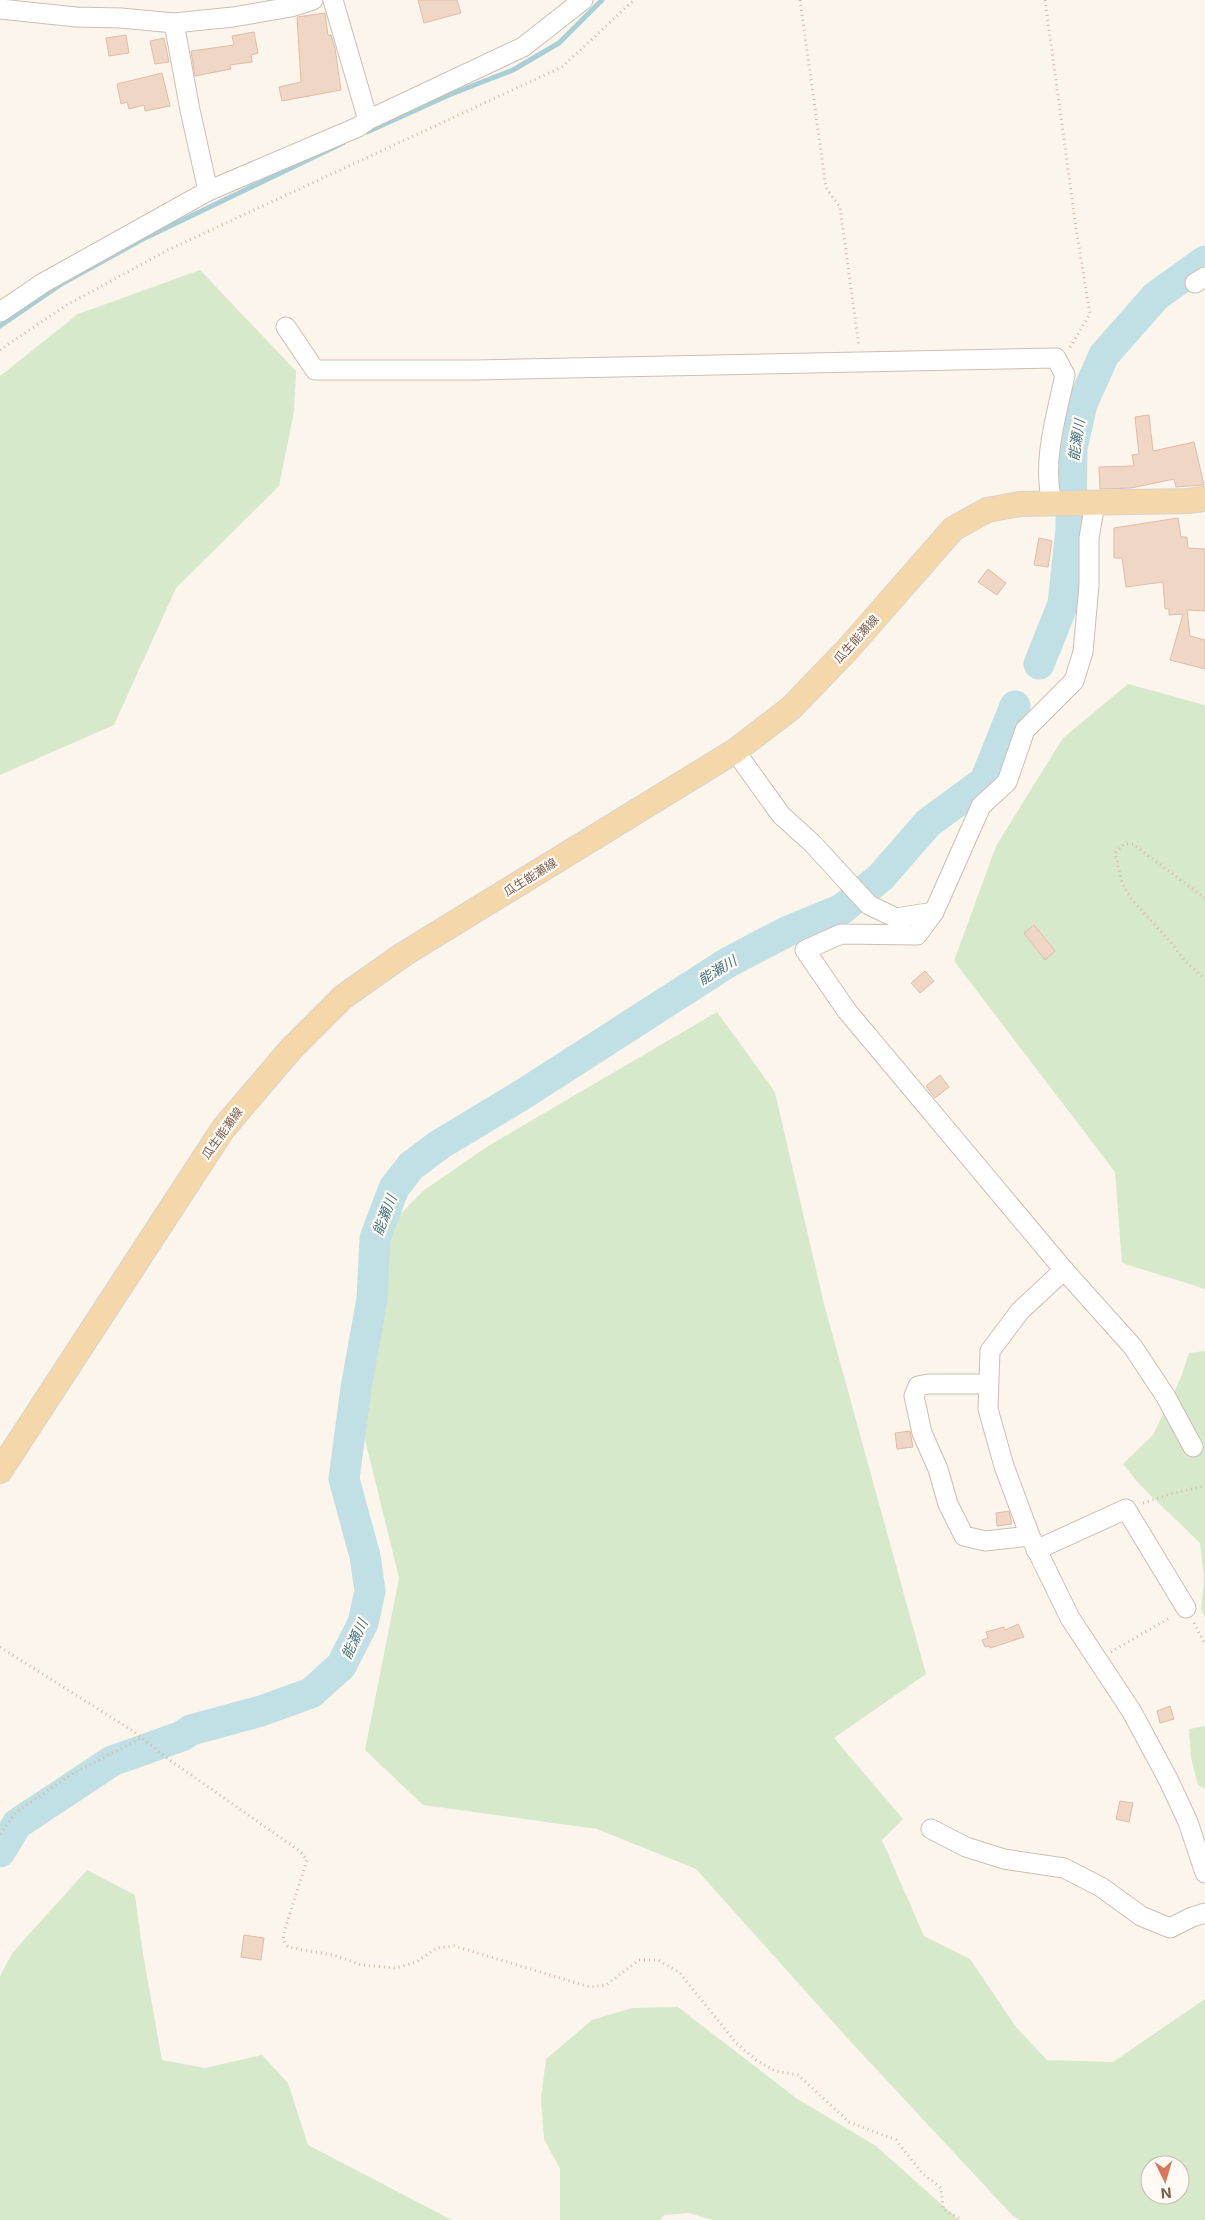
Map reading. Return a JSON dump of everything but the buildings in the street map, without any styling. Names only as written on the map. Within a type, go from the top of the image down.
[{"type":"main road","name":"瓜生能瀬線","points":[[0,1471],[223,1128],[290,1048],[343,997],[404,954],[735,751],[791,708],[847,650],[953,529],[987,510],[1020,504],[1189,501],[1205,499]]},
{"type":"street","points":[[0,9],[76,17],[121,18],[174,23],[232,9],[291,7],[313,0]]},
{"type":"street","points":[[334,0],[368,120]]},
{"type":"street","points":[[0,312],[42,283],[208,191],[358,127],[368,120],[523,47],[583,0]]},
{"type":"street","points":[[174,23],[188,102],[208,191]]},
{"type":"street","points":[[286,326],[315,370],[476,370],[1056,358],[1065,375],[1049,449],[1048,485],[1052,503]]},
{"type":"street","points":[[1095,503],[1089,538],[1083,652],[1074,681],[1025,730],[1007,782],[981,806],[934,912],[917,935],[841,934],[805,950],[848,1011],[1064,1270],[1133,1347],[1166,1398],[1193,1447]]},
{"type":"street","points":[[735,751],[781,815],[812,843],[868,905],[896,918],[934,912]]},
{"type":"street","points":[[1064,1270],[1020,1311],[990,1351],[988,1409],[1001,1457],[1033,1543],[1070,1618],[1132,1712],[1169,1781],[1188,1822],[1205,1873]]},
{"type":"street","points":[[988,1384],[918,1386],[914,1396],[922,1433],[938,1469],[948,1504],[964,1536],[985,1541],[1033,1543],[1126,1509],[1186,1608]]},
{"type":"street","points":[[931,1829],[966,1847],[1004,1859],[1064,1868],[1101,1887],[1141,1916],[1170,1928],[1205,1913]]},
{"type":"path","points":[[0,350],[65,306],[168,250],[562,67],[634,0]]},
{"type":"path","points":[[800,0],[826,188],[840,207],[862,363]]},
{"type":"path","points":[[1045,0],[1076,228],[1090,314],[1060,365]]},
{"type":"path","points":[[1205,898],[1133,844],[1124,844],[1115,853],[1122,883],[1132,900],[1169,940],[1185,961],[1205,979]]},
{"type":"path","points":[[1126,1509],[1174,1493],[1205,1486]]},
{"type":"path","points":[[1097,1660],[1186,1608],[1205,1644]]},
{"type":"path","points":[[0,1646],[133,1731],[167,1758],[301,1852],[307,1860],[285,1929],[284,1940],[288,1947],[337,1956],[361,1965],[396,1968],[416,1962],[437,1948],[454,1946],[590,1986],[606,1985],[639,1960],[658,1960],[680,1973],[736,2043],[756,2060],[775,2071],[798,2074],[849,2122],[896,2140],[922,2173],[941,2188],[943,2209],[962,2220]]},
{"type":"path","points":[[0,1834],[15,1813],[72,1774],[141,1738]]},
{"type":"green space","points":[[200,270],[296,371],[294,412],[279,486],[176,588],[114,725],[0,775],[0,376],[78,314]]},
{"type":"green space","points":[[1128,684],[1205,705],[1205,1289],[1122,1263],[1115,1172],[954,961],[996,846],[1063,738]]},
{"type":"green space","points":[[717,1012],[775,1092],[824,1304],[926,1674],[834,1738],[903,1819],[882,1840],[924,1936],[970,1959],[1016,2027],[1047,2060],[1113,2062],[1205,1999],[1205,2220],[1020,2220],[1012,2215],[850,2041],[696,1869],[597,1829],[423,1805],[365,1750],[399,1578],[354,1395],[385,1230],[423,1191],[488,1146]]},
{"type":"green space","points":[[1205,1351],[1205,1617],[1201,1609],[1204,1578],[1200,1543],[1138,1483],[1123,1464],[1153,1435],[1180,1380],[1189,1353]]},
{"type":"green space","points":[[1205,1726],[1205,1789],[1198,1785],[1191,1758],[1189,1729]]},
{"type":"green space","points":[[87,1870],[135,1895],[143,1954],[162,2060],[205,2068],[262,2055],[288,2083],[308,2145],[452,2220],[0,2220],[0,1976],[13,1952]]},
{"type":"green space","points":[[678,2007],[796,2098],[876,2146],[959,2220],[712,2220],[689,2213],[664,2215],[661,2220],[560,2220],[560,2169],[544,2139],[541,2099],[546,2059],[592,2020],[632,2008]]},
{"type":"waterway","points":[[367,132],[449,95],[513,70],[559,43],[602,0]]},
{"type":"waterway","points":[[0,326],[63,283],[143,239],[343,143]]},
{"type":"waterway","name":"能瀬川","points":[[1039,664],[1063,604],[1071,529],[1072,448],[1082,404],[1104,355],[1156,296],[1205,261]]},
{"type":"waterway","name":"能瀬川","points":[[0,1852],[17,1824],[112,1761],[182,1736],[191,1730],[261,1711],[311,1693],[341,1666],[363,1623],[370,1591],[365,1556],[344,1479],[356,1388],[372,1299],[375,1238],[394,1188],[411,1166],[439,1145],[525,1093],[727,963],[788,931],[842,909],[881,877],[928,823],[985,781],[1015,706]]}]
